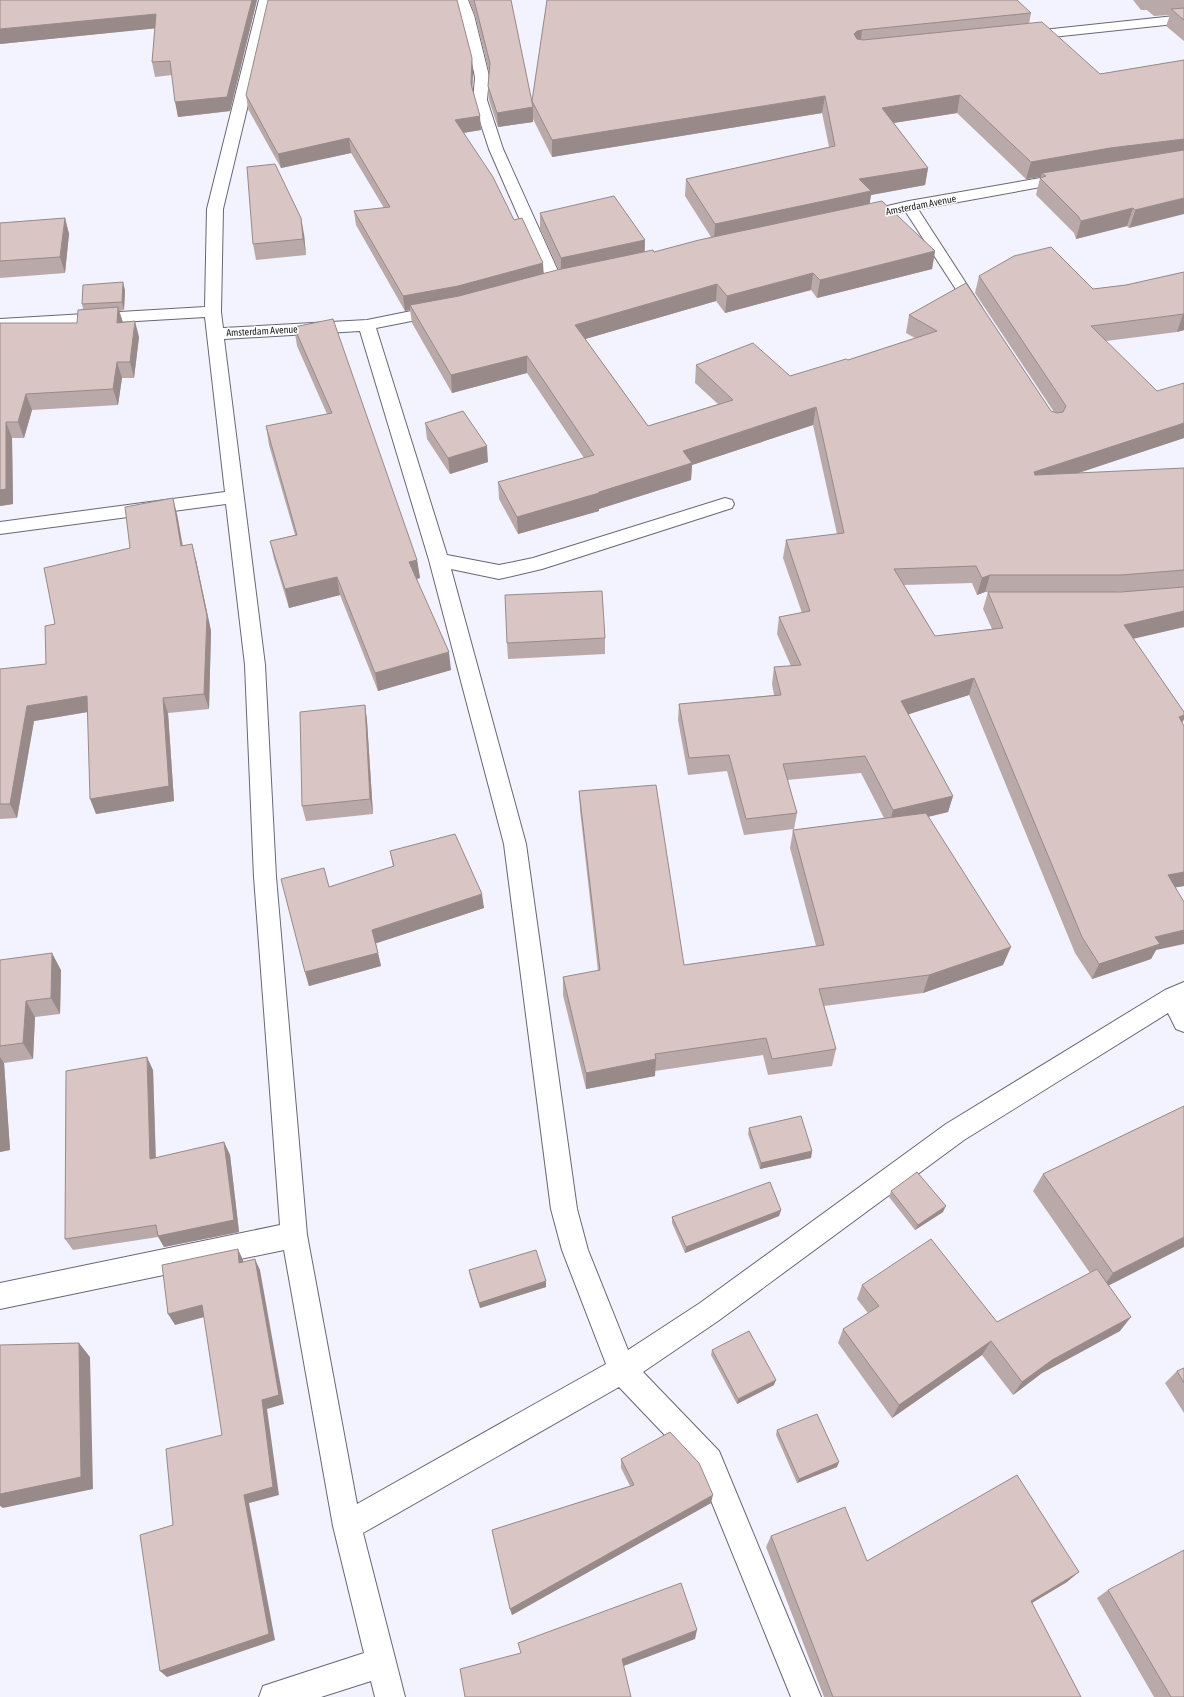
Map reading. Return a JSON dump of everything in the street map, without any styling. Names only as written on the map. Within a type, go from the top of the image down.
[{"type":"street","points":[[266,0],[215,209],[214,323],[255,665],[265,877],[294,1235],[347,1526],[390,1697]]},
{"type":"street","points":[[461,0],[467,15],[481,72],[480,100],[496,149],[547,284],[570,278]]},
{"type":"street","points":[[1009,38],[1184,19]]},
{"type":"street","name":"Amsterdam Avenue","points":[[848,219],[909,206],[1081,176]]},
{"type":"street","name":"Amsterdam Avenue","points":[[0,324],[214,323],[367,325],[453,308]]},
{"type":"street","points":[[367,325],[439,560],[515,844],[564,1209],[574,1250],[622,1370],[709,1461],[806,1697]]},
{"type":"street","points":[[0,528],[234,497]]},
{"type":"street","points":[[439,560],[499,572],[535,564],[725,504]]},
{"type":"street","points":[[347,1526],[622,1370],[709,1312],[955,1132],[1178,995],[1184,1022]]},
{"type":"street","points":[[0,1296],[294,1235]]},
{"type":"street","points":[[274,1697],[382,1662]]},
{"type":"lane","points":[[909,206],[984,322]]},
{"type":"building","points":[[0,0],[252,0],[227,97],[175,102],[170,61],[152,62],[156,14],[0,29]]},
{"type":"building","points":[[268,0],[457,0],[472,58],[471,84],[480,116],[455,120],[493,177],[514,220],[522,218],[543,263],[458,286],[403,296],[354,211],[390,207],[349,138],[278,154],[246,95]]},
{"type":"building","points":[[474,0],[511,0],[533,107],[497,113],[488,86],[490,63]]},
{"type":"building","points":[[547,0],[1017,0],[1031,13],[862,30],[857,31],[854,34],[857,39],[863,40],[1042,22],[1100,74],[1184,60],[1184,139],[1110,148],[1031,162],[960,95],[882,108],[928,168],[859,179],[871,191],[715,224],[686,179],[835,146],[825,96],[552,140],[532,101]]},
{"type":"building","points":[[1184,8],[1184,20],[1171,9]]},
{"type":"building","points":[[1184,150],[1184,198],[1135,210],[1133,208],[1081,221],[1078,216],[1040,178],[1046,176],[1042,173]]},
{"type":"building","points":[[275,164],[301,218],[303,239],[253,244],[247,167]]},
{"type":"building","points":[[614,196],[645,240],[561,258],[540,213]]},
{"type":"building","points":[[882,201],[935,251],[820,280],[813,273],[727,296],[717,284],[575,325],[648,426],[733,400],[696,365],[753,343],[790,376],[846,359],[848,360],[937,331],[909,315],[966,283],[1051,411],[1057,413],[1063,412],[1066,406],[979,276],[1014,256],[1051,247],[1093,289],[1126,285],[1184,272],[1184,314],[1091,326],[1157,391],[1184,383],[1184,423],[1034,472],[1035,475],[1184,468],[1184,570],[1121,575],[990,575],[982,578],[976,566],[894,569],[935,636],[1003,628],[988,592],[1121,592],[1184,587],[1184,611],[1124,625],[1184,712],[1184,715],[1179,717],[1184,726],[1184,872],[1168,875],[1184,902],[1184,930],[1155,937],[1160,944],[1099,964],[1082,937],[974,678],[901,701],[953,796],[893,810],[865,756],[783,764],[797,813],[746,819],[729,755],[689,758],[679,704],[781,695],[774,667],[801,665],[779,617],[810,611],[786,540],[844,533],[816,407],[683,451],[692,463],[599,493],[517,517],[498,482],[594,455],[527,356],[451,375],[410,305],[459,296],[557,270],[653,250],[654,252],[699,240]]},
{"type":"building","points":[[65,218],[60,257],[0,261],[0,223]]},
{"type":"building","points":[[123,282],[122,302],[82,304],[83,285]]},
{"type":"building","points":[[118,307],[117,323],[135,321],[130,362],[117,362],[113,389],[26,394],[18,422],[6,422],[6,489],[0,490],[0,323],[77,323],[78,310]]},
{"type":"building","points":[[333,319],[417,560],[409,562],[449,652],[375,673],[337,577],[285,589],[270,541],[297,535],[266,426],[332,413],[294,327]]},
{"type":"building","points":[[463,411],[487,446],[448,458],[425,423]]},
{"type":"building","points":[[173,498],[181,546],[192,544],[207,616],[204,694],[163,698],[169,786],[90,799],[87,696],[27,706],[10,804],[0,804],[0,669],[46,664],[45,626],[55,624],[44,568],[130,548],[125,507]]},
{"type":"building","points":[[602,591],[605,638],[507,643],[505,595]]},
{"type":"building","points":[[365,705],[370,799],[302,806],[300,712]]},
{"type":"building","points":[[656,785],[684,965],[824,945],[793,830],[926,813],[1011,947],[929,975],[819,989],[836,1049],[772,1059],[766,1038],[655,1054],[656,1059],[586,1073],[563,977],[600,970],[579,791]]},
{"type":"building","points":[[455,834],[482,894],[372,930],[378,953],[305,972],[281,879],[324,868],[329,887],[394,866],[390,851]]},
{"type":"building","points":[[52,953],[51,998],[26,1001],[23,1043],[0,1046],[0,960]]},
{"type":"building","points":[[147,1057],[150,1159],[224,1142],[234,1220],[158,1236],[156,1225],[65,1239],[66,1071]]},
{"type":"building","points":[[1184,1106],[1184,1237],[1113,1273],[1043,1174]]},
{"type":"building","points":[[801,1116],[812,1151],[761,1163],[749,1128]]},
{"type":"building","points":[[917,1172],[946,1206],[918,1225],[891,1191]]},
{"type":"building","points":[[770,1182],[781,1210],[686,1247],[672,1217]]},
{"type":"building","points":[[931,1239],[997,1322],[1097,1269],[1131,1317],[1052,1360],[1022,1382],[991,1341],[899,1405],[843,1329],[879,1306],[862,1285]]},
{"type":"building","points":[[238,1249],[239,1263],[255,1259],[279,1395],[262,1400],[273,1487],[244,1495],[269,1634],[160,1671],[140,1535],[173,1525],[166,1449],[222,1435],[202,1305],[168,1314],[162,1265]]},
{"type":"building","points":[[536,1250],[546,1281],[479,1303],[469,1270]]},
{"type":"building","points":[[749,1331],[776,1380],[738,1399],[712,1350]]},
{"type":"building","points":[[79,1343],[81,1477],[0,1494],[0,1345]]},
{"type":"building","points":[[1184,1368],[1184,1383],[1177,1371]]},
{"type":"building","points":[[817,1414],[839,1462],[799,1479],[777,1430]]},
{"type":"building","points":[[670,1432],[699,1463],[713,1495],[510,1609],[492,1530],[634,1485],[621,1459]]},
{"type":"building","points":[[1017,1475],[1079,1572],[1031,1601],[1081,1697],[833,1697],[771,1536],[845,1507],[867,1561]]},
{"type":"building","points":[[1184,1550],[1184,1697],[1171,1697],[1108,1590]]},
{"type":"building","points":[[681,1583],[697,1630],[622,1659],[631,1697],[465,1697],[460,1669],[521,1653],[518,1643]]}]
